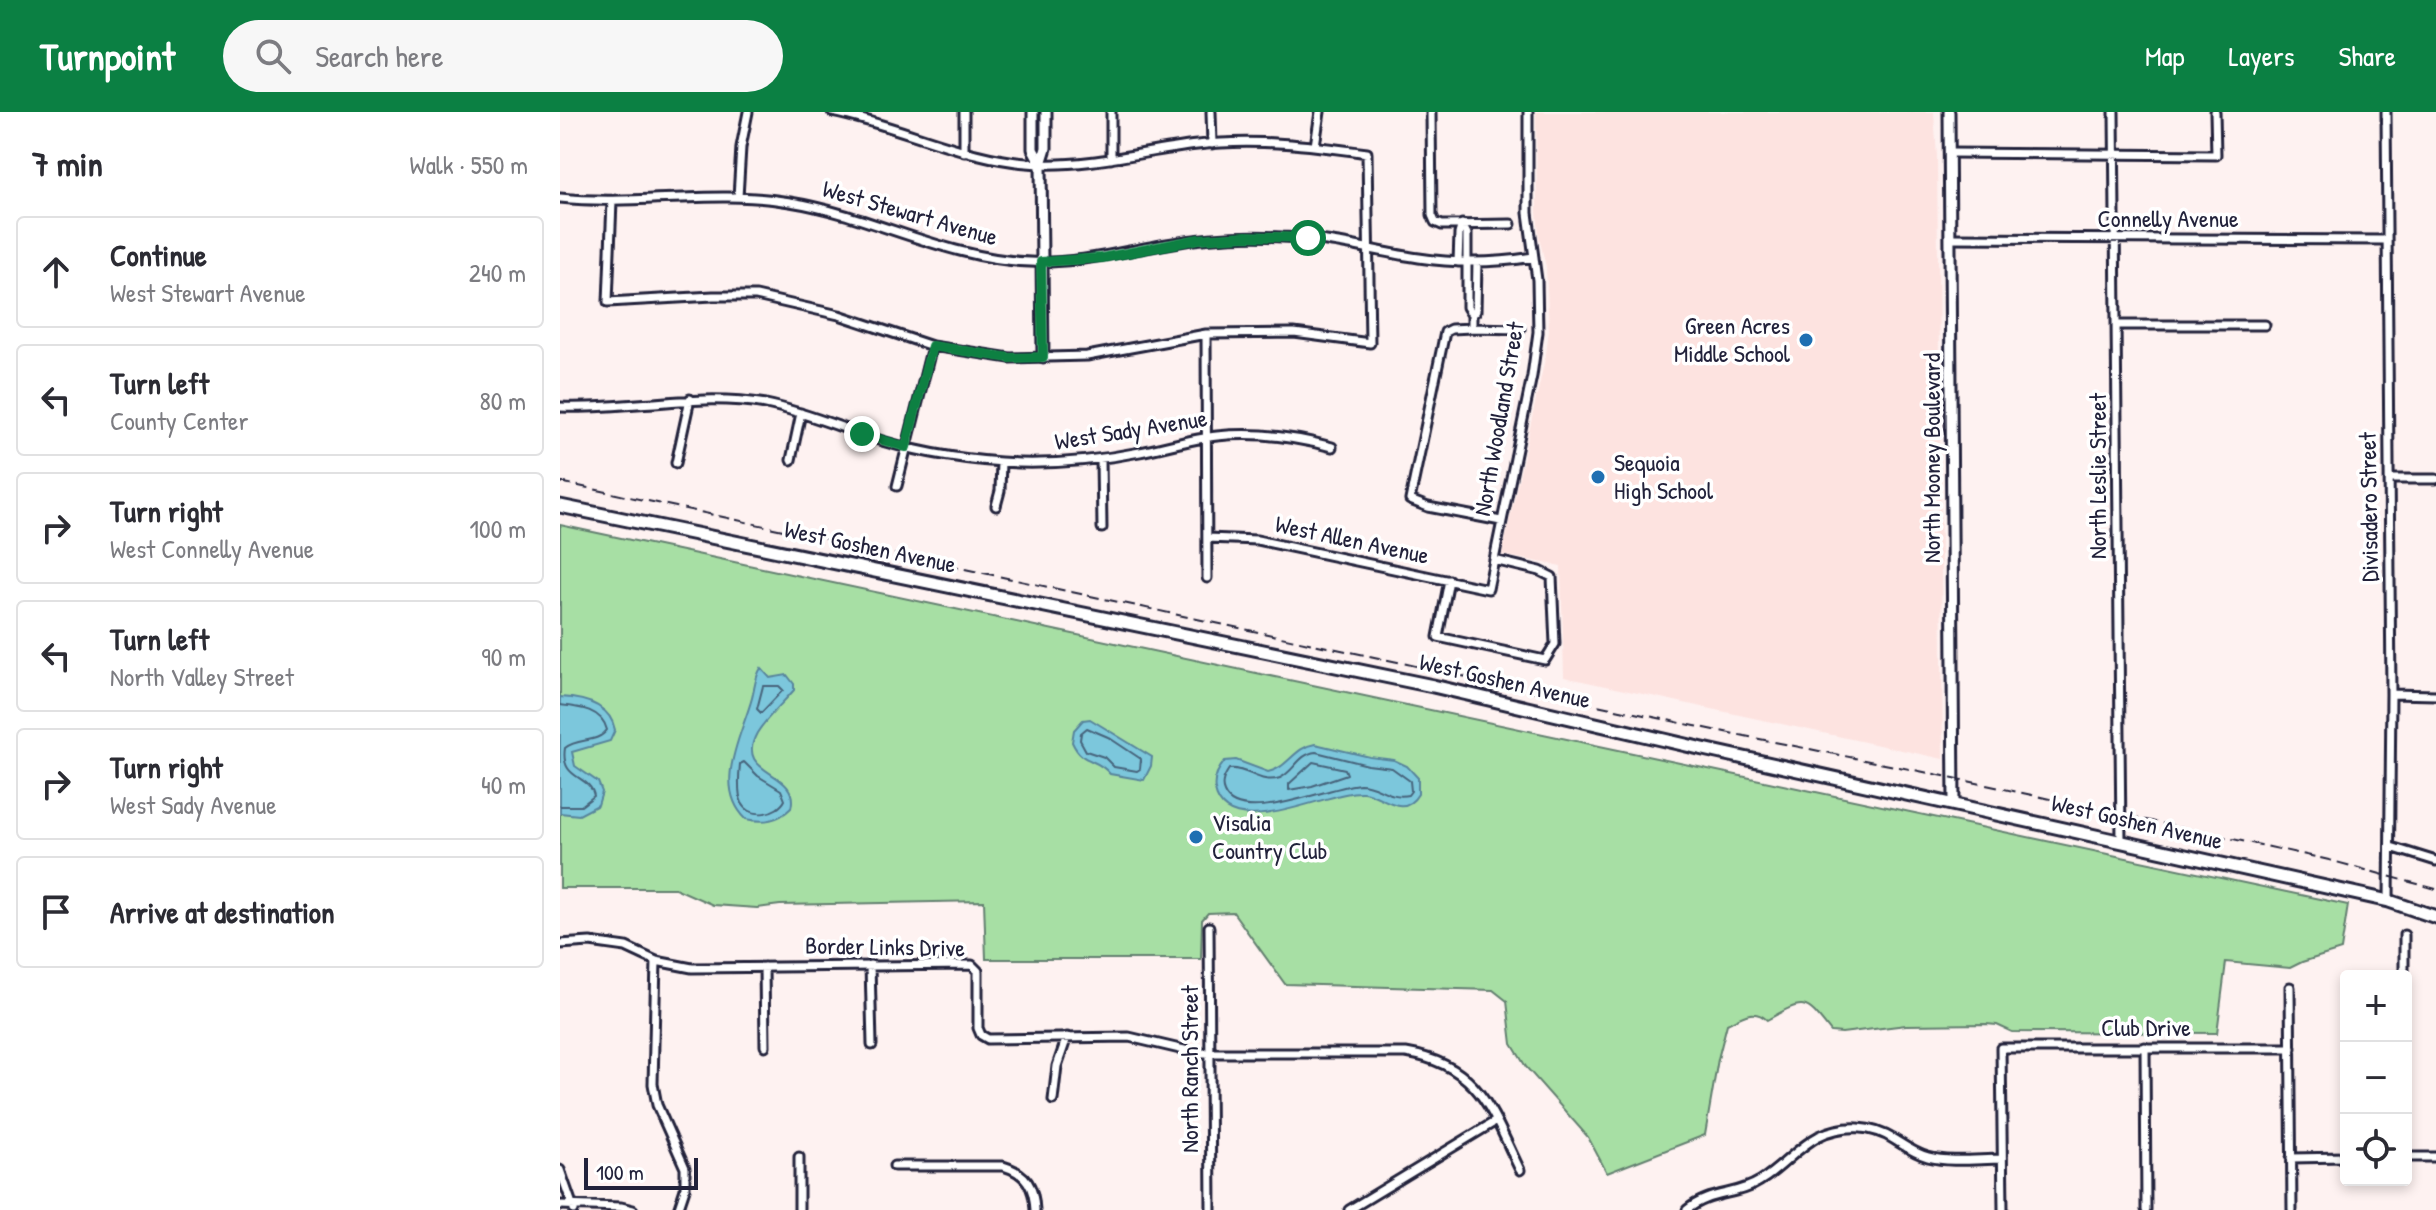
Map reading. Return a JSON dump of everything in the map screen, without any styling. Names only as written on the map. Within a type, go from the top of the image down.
[{"type":"main road","name":"West Goshen Avenue","points":[[560,506],[1417,682],[2389,901],[2436,917]]},
{"type":"street","points":[[738,197],[741,147],[748,112]]},
{"type":"street","points":[[612,201],[608,302],[756,296],[839,315],[932,346],[1010,358],[1087,356],[1206,334],[1294,333],[1370,343],[1367,153],[1315,146],[1212,144],[1070,164],[1041,164],[964,152],[888,126],[832,112]]},
{"type":"street","points":[[964,112],[964,152]]},
{"type":"street","points":[[1033,112],[1033,149],[1041,164]]},
{"type":"street","points":[[1043,357],[1041,164],[1046,148],[1046,112]]},
{"type":"street","points":[[1111,112],[1111,159]]},
{"type":"street","points":[[1211,112],[1212,144]]},
{"type":"street","points":[[1315,146],[1320,112]]},
{"type":"street","points":[[1431,112],[1432,215],[1435,222],[1442,225],[1511,224]]},
{"type":"street","name":"North Woodland Street","points":[[1488,589],[1536,354],[1539,318],[1528,213],[1528,112]]},
{"type":"street","name":"North Mooney Boulevard","points":[[1949,112],[1954,805]]},
{"type":"street","name":"North Leslie Street","points":[[2114,112],[2121,840]]},
{"type":"street","points":[[1950,153],[2216,155],[2215,112]]},
{"type":"street","name":"Divisadero Street","points":[[2386,112],[2391,694],[2389,901]]},
{"type":"street","name":"West Stewart Avenue","points":[[560,198],[612,201],[689,196],[788,202],[848,214],[925,242],[981,257],[1041,262],[1082,260],[1170,243],[1246,236],[1308,238],[1462,262],[1534,257]]},
{"type":"street","points":[[1462,224],[1467,234],[1462,241],[1462,262],[1472,328]]},
{"type":"street","name":"Connelly Avenue","points":[[1951,238],[2385,240]]},
{"type":"street","points":[[1472,315],[1476,311],[1477,262]]},
{"type":"street","points":[[2117,325],[2265,325]]},
{"type":"street","points":[[1501,521],[1428,507],[1410,500],[1445,332],[1472,328],[1520,329]]},
{"type":"street","points":[[1206,334],[1207,578]]},
{"type":"street","points":[[897,486],[932,346]]},
{"type":"street","points":[[676,463],[690,399]]},
{"type":"street","name":"West Sady Avenue","points":[[560,407],[609,408],[690,399],[744,401],[801,413],[906,447],[959,458],[1001,462],[1101,459],[1205,439],[1244,435],[1277,437],[1332,447]]},
{"type":"street","points":[[791,460],[801,413]]},
{"type":"street","points":[[1101,459],[1102,528]]},
{"type":"street","points":[[996,506],[1001,462]]},
{"type":"street","points":[[2390,479],[2436,479]]},
{"type":"street","name":"West Allen Avenue","points":[[1207,538],[1257,540],[1488,589]]},
{"type":"street","points":[[1449,580],[1438,637],[1545,660],[1555,644],[1552,577],[1494,560]]},
{"type":"street","points":[[2391,694],[2436,695]]},
{"type":"street","points":[[2391,847],[2436,861]]},
{"type":"street","name":"North Ranch Street","points":[[1209,927],[1211,1210]]},
{"type":"street","points":[[2404,935],[2404,970]]},
{"type":"street","name":"Border Links Drive","points":[[560,944],[590,942],[626,947],[656,961],[692,968],[972,965],[978,971],[981,1035],[988,1039],[1129,1037],[1210,1054],[1406,1053],[1425,1056],[1445,1063],[1477,1088],[1520,1170]]},
{"type":"street","points":[[656,961],[653,1084],[657,1105],[685,1168],[685,1189],[678,1210]]},
{"type":"street","points":[[870,965],[872,1045]]},
{"type":"street","points":[[764,967],[765,1046]]},
{"type":"street","points":[[2290,987],[2292,1210]]},
{"type":"street","points":[[1053,1100],[1057,1066],[1067,1037]]},
{"type":"street","points":[[2145,1047],[2146,1210]]},
{"type":"street","name":"Club Drive","points":[[2002,1159],[2001,1048],[2291,1048]]},
{"type":"street","points":[[1349,1210],[1496,1121]]},
{"type":"street","points":[[1687,1210],[1709,1196],[1746,1188],[1760,1181],[1792,1153],[1820,1136],[1839,1129],[1860,1127],[1874,1129],[1925,1157],[2002,1159],[2003,1210]]},
{"type":"street","points":[[799,1157],[799,1210]]},
{"type":"street","points":[[2291,1158],[2340,1157]]},
{"type":"street","points":[[2412,1157],[2436,1157]]},
{"type":"street","points":[[894,1166],[1003,1166],[1015,1170],[1033,1188],[1035,1210]]},
{"type":"street","points":[[560,1170],[573,1207]]},
{"type":"street","points":[[560,1205],[633,1210]]},
{"type":"shaded area","points":[[1536,112],[1934,112],[1943,759],[1564,677],[1561,566],[1502,555],[1549,330],[1546,267],[1537,210]]},
{"type":"green space","name":"Visalia Country Club","points":[[560,525],[2348,905],[2341,950],[2290,968],[2226,962],[2217,1033],[2012,1032],[1986,1024],[1906,1025],[1842,1033],[1831,1032],[1816,1013],[1804,1005],[1790,1008],[1767,1020],[1757,1014],[1747,1014],[1727,1024],[1705,1135],[1607,1173],[1588,1137],[1526,1067],[1512,1044],[1507,1001],[1493,990],[1285,984],[1233,912],[1208,913],[1202,920],[1201,959],[986,959],[984,901],[757,908],[713,905],[675,888],[560,888]]},
{"type":"water","points":[[761,668],[770,678],[787,675],[794,684],[794,690],[761,727],[752,747],[754,758],[760,766],[787,786],[791,808],[776,818],[759,821],[746,819],[736,806],[730,776],[732,760]]},
{"type":"water","points":[[560,697],[578,699],[602,708],[615,730],[610,741],[572,752],[575,766],[598,782],[602,792],[598,805],[579,815],[560,813]]},
{"type":"water","points":[[1090,719],[1152,757],[1144,780],[1110,774],[1080,755],[1072,742],[1074,730],[1083,720]]},
{"type":"water","points":[[1315,744],[1394,760],[1407,766],[1418,778],[1418,794],[1405,805],[1363,792],[1258,814],[1238,814],[1223,806],[1215,786],[1217,774],[1225,761],[1236,760],[1268,772]]},
{"type":"railway","points":[[560,482],[1695,726],[1954,778],[2329,860],[2436,889]]},
{"type":"place","name":"Green Acres Middle School","points":[[1806,340]]},
{"type":"place","name":"Sequoia High School","points":[[1598,477]]},
{"type":"place","name":"Visalia Country Club","points":[[1196,837]]},
{"type":"route","points":[[862,434],[906,447],[932,346],[1010,358],[1043,357],[1041,262],[1102,258],[1199,239],[1246,236],[1308,238]]}]
